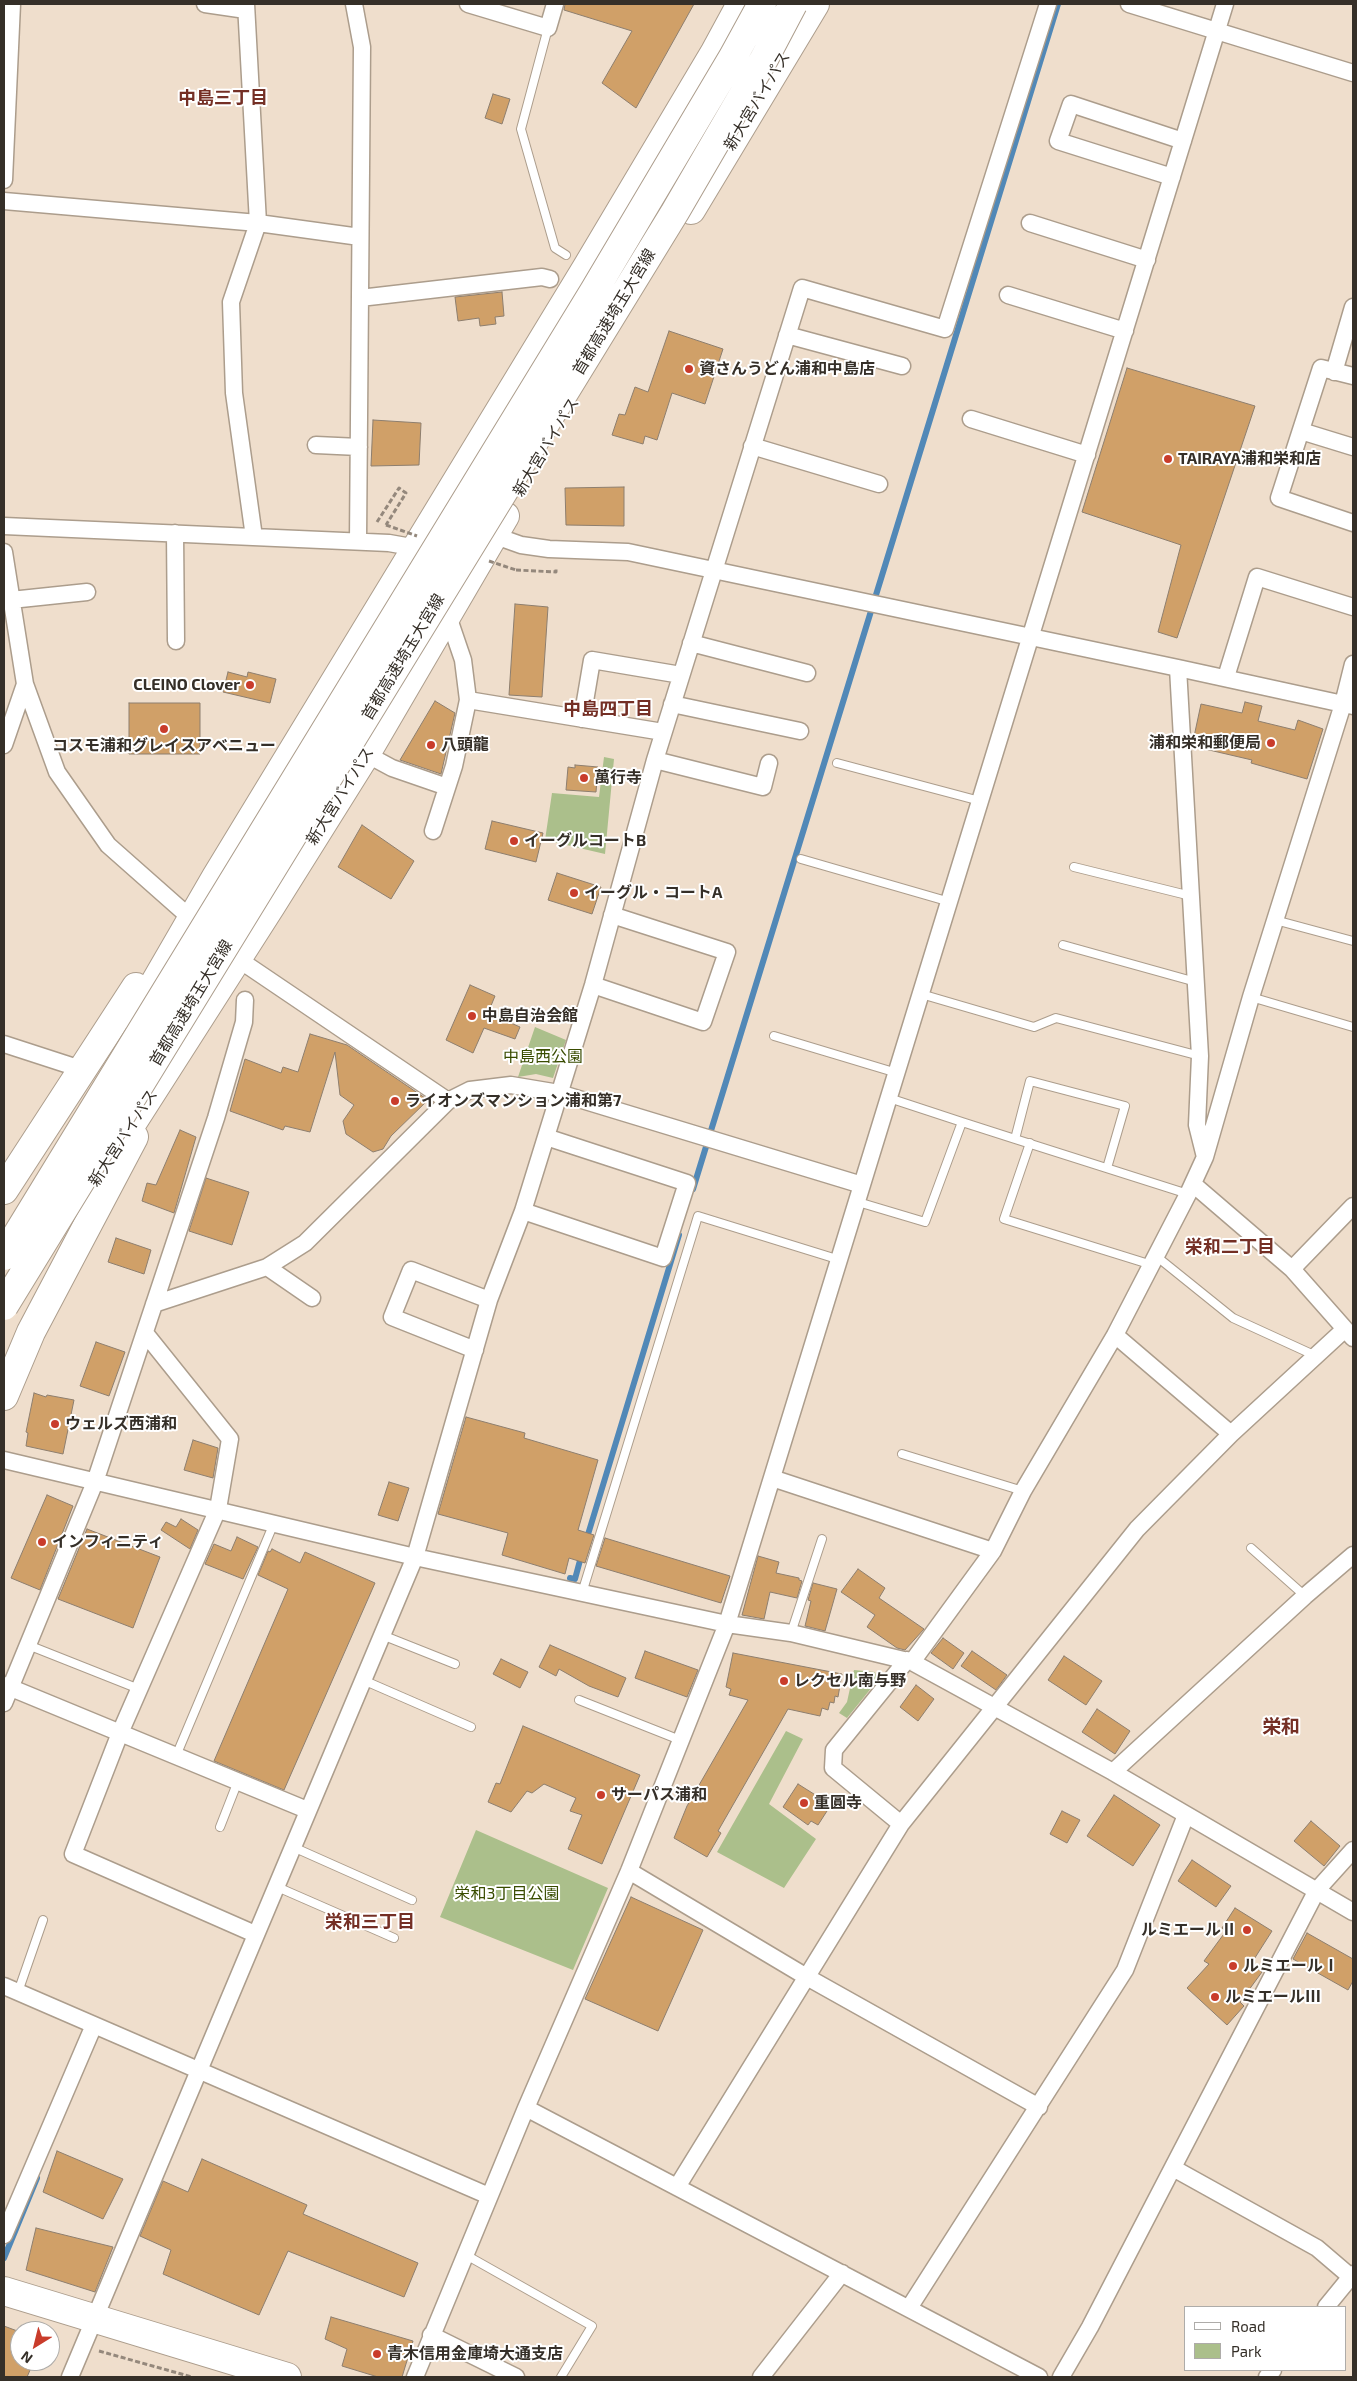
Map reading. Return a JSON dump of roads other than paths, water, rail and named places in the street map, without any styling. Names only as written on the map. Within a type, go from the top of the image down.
[{"type":"highway","points":[[4,1243],[216,877],[706,68],[741,4]]},
{"type":"highway","name":"首都高速埼玉大宮線","points":[[4,1256],[589,299],[733,57],[762,4]]},
{"type":"highway","name":"首都高速埼玉大宮線","points":[[4,1306],[670,221],[794,4]]},
{"type":"highway","name":"新大宮バイパス","points":[[4,1321],[182,1047],[366,754],[492,535],[815,4]]},
{"type":"highway","points":[[4,1190],[81,1069],[186,914],[216,877]]},
{"type":"highway","points":[[4,1375],[31,1332],[182,1047]]},
{"type":"highway","points":[[4,1396],[31,1332]]},
{"type":"highway","points":[[4,2292],[287,2377]]},
{"type":"street","points":[[4,180],[12,4]]},
{"type":"street","points":[[205,4],[246,7],[258,223],[231,302],[234,392],[254,537]]},
{"type":"street","points":[[354,4],[362,47],[358,541]]},
{"type":"street","points":[[468,4],[548,28],[555,4]]},
{"type":"street","points":[[70,2377],[415,1557],[490,1300],[523,1211],[593,985],[654,760],[802,288],[945,329],[1048,4]]},
{"type":"street","points":[[1129,4],[1353,73]]},
{"type":"street","points":[[415,2377],[526,2108],[629,1871],[727,1624],[1225,4]]},
{"type":"street","points":[[1172,177],[1058,141],[1071,104],[1183,141]]},
{"type":"street","points":[[4,201],[258,223],[360,237]]},
{"type":"street","points":[[1030,223],[1147,260]]},
{"type":"street","points":[[360,298],[542,277],[550,279]]},
{"type":"street","points":[[1008,295],[1125,331]]},
{"type":"street","points":[[1334,372],[1353,307]]},
{"type":"street","points":[[787,335],[902,366]]},
{"type":"street","points":[[1353,376],[1320,368],[1279,498],[1353,523]]},
{"type":"street","points":[[971,419],[1087,455]]},
{"type":"street","points":[[1301,431],[1353,447]]},
{"type":"street","points":[[316,444],[358,447]]},
{"type":"street","points":[[752,446],[879,484]]},
{"type":"street","points":[[4,526],[358,541],[388,543],[417,548]]},
{"type":"street","points":[[175,533],[176,641]]},
{"type":"street","points":[[492,535],[521,545],[549,549],[628,552],[714,569],[1226,677],[1348,705]]},
{"type":"street","points":[[4,552],[25,684],[57,772],[108,845],[186,914]]},
{"type":"street","points":[[1226,677],[1257,577],[1353,606]]},
{"type":"street","points":[[11,600],[87,592]]},
{"type":"street","points":[[433,832],[454,766],[468,700],[463,660],[447,613]]},
{"type":"street","points":[[691,643],[807,673]]},
{"type":"street","points":[[582,719],[592,660],[681,675]]},
{"type":"street","points":[[900,1824],[833,1768],[834,1750],[909,1661],[993,1550],[1023,1491],[1115,1335],[1191,1189],[1205,1157],[1275,920],[1348,705],[1353,664]]},
{"type":"street","points":[[1178,668],[1200,1056],[1196,1125],[1205,1157]]},
{"type":"street","points":[[4,746],[8,721],[25,684]]},
{"type":"street","points":[[468,700],[663,732]]},
{"type":"street","points":[[672,704],[800,731]]},
{"type":"street","points":[[366,754],[392,768],[447,787]]},
{"type":"street","points":[[654,760],[763,787],[769,763]]},
{"type":"street","points":[[593,985],[703,1022],[727,952],[612,915]]},
{"type":"street","points":[[238,959],[448,1101]]},
{"type":"street","points":[[4,1703],[7,1687],[28,1645],[95,1482],[239,1040],[244,1022],[245,1000]]},
{"type":"street","points":[[4,1044],[81,1069]]},
{"type":"street","points":[[154,1304],[267,1267],[305,1243],[448,1101],[470,1090],[511,1085],[559,1093],[862,1185]]},
{"type":"street","points":[[523,1211],[663,1258],[687,1183],[546,1137]]},
{"type":"street","points":[[677,2187],[900,1824],[1137,1529],[1231,1434],[1316,1356],[1349,1333],[1292,1269],[1191,1189]]},
{"type":"street","points":[[1292,1269],[1353,1206]]},
{"type":"street","points":[[267,1267],[312,1298]]},
{"type":"street","points":[[475,1350],[392,1316],[411,1270],[490,1300]]},
{"type":"street","points":[[145,1333],[230,1439],[218,1509],[120,1733],[73,1854],[255,1934]]},
{"type":"street","points":[[1115,1335],[1231,1434]]},
{"type":"street","points":[[4,1460],[415,1557],[727,1624],[790,1633],[909,1661],[994,1705],[1113,1772],[1353,1912]]},
{"type":"street","points":[[772,1478],[993,1550]]},
{"type":"street","points":[[1113,1772],[1305,1596],[1353,1555]]},
{"type":"street","points":[[7,1687],[307,1810]]},
{"type":"street","points":[[909,2308],[1125,1970],[1186,1815]]},
{"type":"street","points":[[1061,2377],[1090,2327],[1317,1890],[1353,1850]]},
{"type":"street","points":[[629,1871],[805,1976],[1039,2107]]},
{"type":"street","points":[[11,1989],[489,2196]]},
{"type":"street","points":[[4,2235],[94,2024]]},
{"type":"street","points":[[526,2108],[1039,2377]]},
{"type":"street","points":[[1172,2168],[1317,2248],[1352,2276],[1327,2306]]},
{"type":"street","points":[[761,2377],[842,2273]]},
{"type":"street","points":[[431,2335],[516,2377]]},
{"type":"lane","points":[[548,28],[521,129],[555,248],[566,255]]},
{"type":"lane","points":[[837,763],[980,801]]},
{"type":"lane","points":[[801,859],[950,902]]},
{"type":"lane","points":[[1074,867],[1192,896]]},
{"type":"lane","points":[[1275,920],[1353,941]]},
{"type":"lane","points":[[1063,944],[1196,982]]},
{"type":"lane","points":[[921,994],[1034,1027],[1056,1018],[1200,1056]]},
{"type":"lane","points":[[1251,997],[1353,1028]]},
{"type":"lane","points":[[774,1036],[897,1073]]},
{"type":"lane","points":[[1015,1139],[1030,1081],[1125,1106],[1107,1168]]},
{"type":"lane","points":[[889,1098],[1107,1168],[1191,1189]]},
{"type":"lane","points":[[858,1202],[925,1222],[962,1122]]},
{"type":"lane","points":[[1030,1143],[1004,1218],[1154,1260],[1233,1318],[1316,1356]]},
{"type":"lane","points":[[582,1593],[698,1216],[840,1260]]},
{"type":"lane","points":[[902,1454],[1023,1491]]},
{"type":"lane","points":[[176,1756],[274,1523]]},
{"type":"lane","points":[[790,1633],[822,1539]]},
{"type":"lane","points":[[1251,1548],[1305,1596]]},
{"type":"lane","points":[[381,1634],[455,1664]]},
{"type":"lane","points":[[28,1645],[139,1689]]},
{"type":"lane","points":[[362,1680],[471,1727]]},
{"type":"lane","points":[[579,1700],[680,1740]]},
{"type":"lane","points":[[220,1827],[238,1782]]},
{"type":"lane","points":[[292,1846],[412,1900]]},
{"type":"lane","points":[[275,1886],[394,1938]]},
{"type":"lane","points":[[11,1989],[43,1920]]},
{"type":"lane","points":[[465,2254],[592,2326],[561,2377]]},
{"type":"waterway","points":[[693,1189],[1058,4]]},
{"type":"waterway","points":[[586,1541],[679,1235]]},
{"type":"waterway","points":[[570,1578],[575,1579],[582,1553]]},
{"type":"waterway","points":[[4,2258],[37,2178]]},
{"type":"place","name":"資さんうどん浦和中島店","points":[[689,369]]},
{"type":"place","name":"TAIRAYA浦和栄和店","points":[[1168,459]]},
{"type":"place","name":"CLEINO Clover","points":[[250,685]]},
{"type":"place","name":"コスモ浦和グレイスアベニュー","points":[[164,729]]},
{"type":"place","name":"浦和栄和郵便局","points":[[1271,743]]},
{"type":"place","name":"八頭龍","points":[[431,745]]},
{"type":"place","name":"萬行寺","points":[[584,778]]},
{"type":"place","name":"イーグルコートB","points":[[514,841]]},
{"type":"place","name":"イーグル・コートA","points":[[574,893]]},
{"type":"place","name":"中島自治会館","points":[[472,1016]]},
{"type":"place","name":"ライオンズマンション浦和第7","points":[[395,1101]]},
{"type":"place","name":"ウェルズ西浦和","points":[[55,1424]]},
{"type":"place","name":"インフィニティ","points":[[42,1542]]},
{"type":"place","name":"レクセル南与野","points":[[784,1681]]},
{"type":"place","name":"サーパス浦和","points":[[601,1795]]},
{"type":"place","name":"重圓寺","points":[[804,1803]]},
{"type":"place","name":"ルミエールⅡ","points":[[1247,1930]]},
{"type":"place","name":"ルミエールⅠ","points":[[1233,1966]]},
{"type":"place","name":"ルミエールⅢ","points":[[1215,1997]]},
{"type":"place","name":"青木信用金庫埼大通支店","points":[[377,2354]]},
{"type":"district","name":"中島三丁目","points":[[223,98]]},
{"type":"district","name":"中島四丁目","points":[[608,709]]},
{"type":"district","name":"栄和二丁目","points":[[1230,1247]]},
{"type":"district","name":"栄和","points":[[1281,1727]]},
{"type":"district","name":"栄和三丁目","points":[[370,1922]]},
{"type":"park label","name":"中島西公園","points":[[543,1057]]},
{"type":"park label","name":"栄和3丁目公園","points":[[507,1894]]}]
